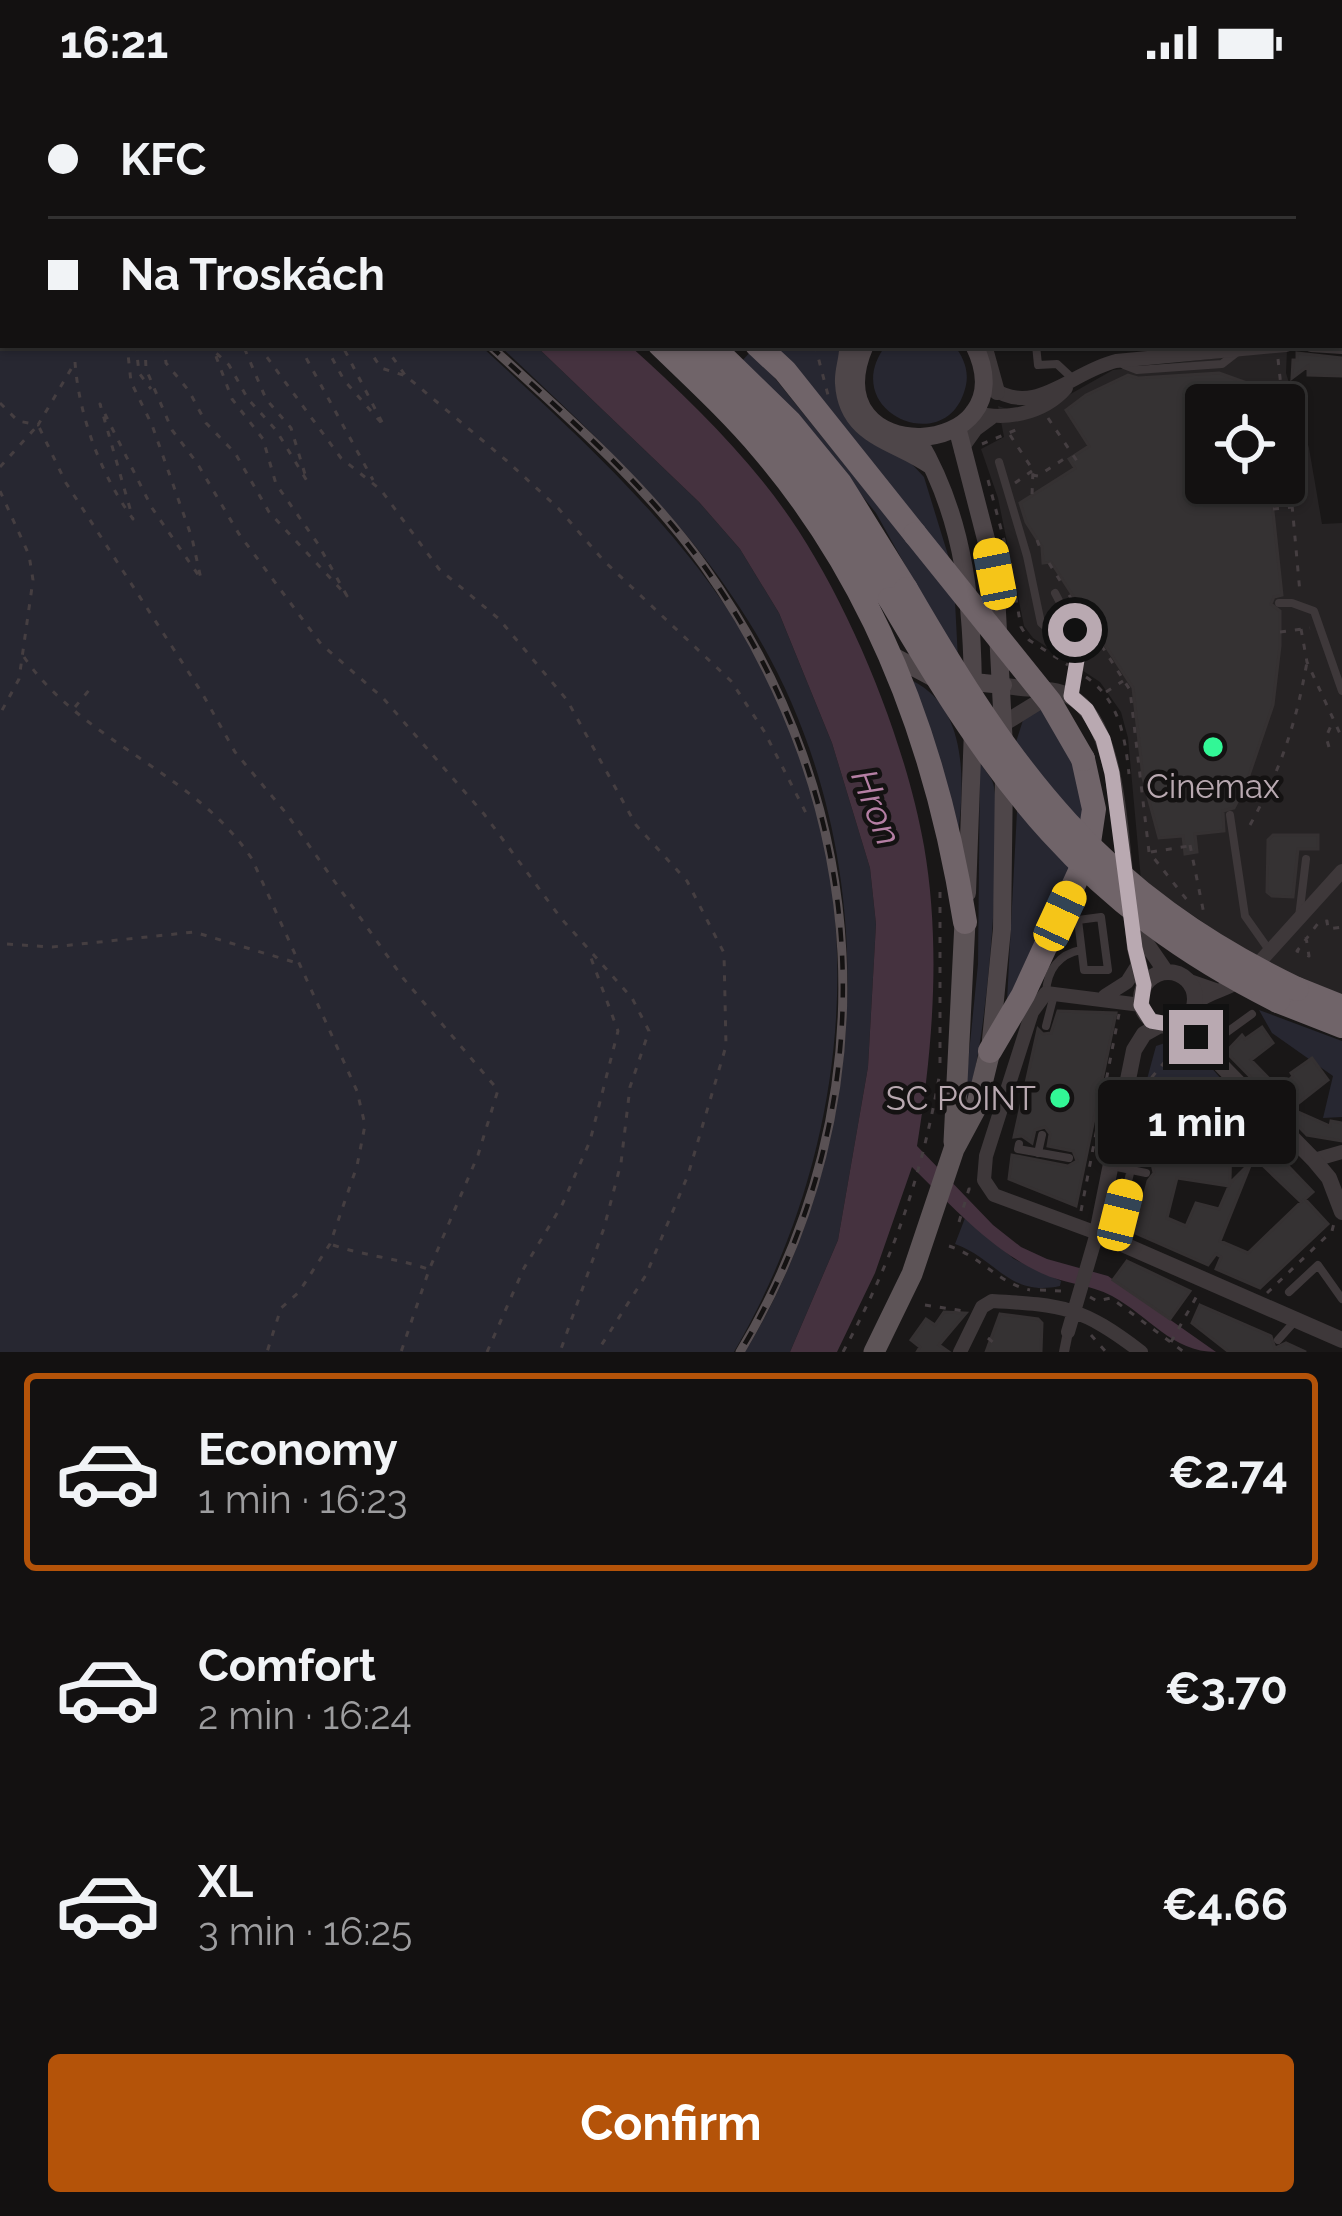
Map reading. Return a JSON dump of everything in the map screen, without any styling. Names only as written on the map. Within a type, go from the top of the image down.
[{"type":"highway","points":[[663,348],[737,421],[790,484],[871,612],[938,785],[965,922]]},
{"type":"highway","points":[[686,348],[750,406],[803,466],[898,594]]},
{"type":"highway","points":[[714,348],[790,422],[840,483],[981,748],[1068,852],[1156,928],[1197,956],[1288,995],[1342,1026]]},
{"type":"highway","points":[[760,348],[785,371],[1050,702],[1083,759],[1094,809],[1088,856],[1023,995],[990,1051]]},
{"type":"highway","points":[[1288,995],[1342,1007]]},
{"type":"main road","points":[[858,348],[844,384],[858,421],[869,434],[934,467]]},
{"type":"main road","points":[[859,348],[857,384],[868,413],[887,430],[918,440],[941,436],[982,415],[990,387],[975,348]]},
{"type":"main road","points":[[874,1352],[923,1246],[954,1149],[976,1108],[998,988],[1004,875],[1001,635],[988,535],[957,428]]},
{"type":"main road","points":[[918,440],[934,467],[962,553],[971,607],[973,685],[954,1149]]},
{"type":"main road","points":[[891,655],[934,678],[1003,685]]},
{"type":"street","points":[[984,348],[990,387],[1020,401],[1094,367],[1251,348]]},
{"type":"street","points":[[962,450],[982,415],[1043,407],[1073,379]]},
{"type":"street","points":[[1001,635],[1063,694],[1087,710],[1103,739],[1112,773],[1145,1014],[1189,1028],[1329,1178],[1337,1216]]},
{"type":"street","points":[[1003,685],[1063,694]]},
{"type":"street","points":[[1004,724],[1036,700],[1063,694]]},
{"type":"street","points":[[1064,1352],[1075,1329],[1075,1310],[1085,1293],[1134,1050],[1144,1034],[1189,1028],[1339,880]]},
{"type":"street","points":[[1134,926],[1166,972],[1219,995]]},
{"type":"street","points":[[1099,997],[1127,982],[1139,963]]},
{"type":"street","points":[[1166,972],[1142,994],[1050,993],[1032,1012],[986,1156],[984,1180],[994,1195],[1096,1233],[1342,1340]]},
{"type":"street","points":[[1187,980],[1189,1028]]},
{"type":"street","points":[[1314,1160],[1342,1152]]},
{"type":"street","points":[[960,1352],[986,1303],[1075,1310],[1141,1352]]},
{"type":"lane","points":[[1036,348],[1038,365],[1057,364],[1073,379]]},
{"type":"lane","points":[[999,463],[1040,623],[1078,654]]},
{"type":"lane","points":[[1055,593],[1075,630],[1078,654],[1063,694]]},
{"type":"lane","points":[[1279,603],[1314,611],[1342,691]]},
{"type":"lane","points":[[1230,814],[1245,916],[1270,951]]},
{"type":"lane","points":[[1298,920],[1306,859]]},
{"type":"lane","points":[[1101,917],[1108,970],[1084,970],[1081,950],[1078,920],[1101,917]]},
{"type":"lane","points":[[1046,1026],[1055,963],[1068,952],[1081,950]]},
{"type":"lane","points":[[1189,1028],[1227,1029],[1252,1014]]},
{"type":"lane","points":[[1038,1154],[1042,1135]]},
{"type":"lane","points":[[1019,1144],[1018,1150],[1069,1159]]},
{"type":"lane","points":[[1109,1173],[1131,1169],[1146,1174]]},
{"type":"lane","points":[[1120,1215],[1131,1169]]},
{"type":"lane","points":[[1109,1173],[1127,1184]]},
{"type":"lane","points":[[1288,1292],[1318,1265],[1342,1299]]},
{"type":"lane","points":[[1278,1340],[1296,1320]]},
{"type":"path","points":[[0,467],[38,425],[75,362],[88,429],[118,498],[133,520],[100,404],[152,508],[201,579],[152,425],[131,382],[127,348]]},
{"type":"path","points":[[136,348],[139,373],[156,395]]},
{"type":"path","points":[[145,348],[146,369],[172,430],[239,534],[321,644],[383,698],[484,814],[560,917],[632,998],[649,1031],[630,1087],[621,1162],[604,1228],[560,1352]]},
{"type":"path","points":[[164,348],[166,363],[206,422],[235,453],[269,512],[346,596],[318,544],[276,484],[262,439],[232,399],[214,350],[276,430],[307,481],[291,428],[266,399],[244,348]]},
{"type":"path","points":[[261,348],[341,458],[376,486]]},
{"type":"path","points":[[301,348],[376,486],[439,569],[499,619],[567,700],[636,825],[687,881],[724,953],[726,1046],[688,1175],[646,1275],[597,1352]]},
{"type":"path","points":[[327,348],[344,380],[384,426],[344,348]]},
{"type":"path","points":[[368,348],[381,368],[406,376]]},
{"type":"path","points":[[386,348],[406,376],[518,471],[603,560],[731,681],[764,731],[806,813]]},
{"type":"path","points":[[1282,348],[1283,384]]},
{"type":"path","points":[[0,403],[18,421],[38,425]]},
{"type":"path","points":[[1049,418],[1077,461]]},
{"type":"path","points":[[38,425],[66,483],[235,752],[286,813],[403,978],[498,1090],[478,1155],[401,1352]]},
{"type":"path","points":[[1009,433],[1038,476],[1072,454]]},
{"type":"path","points":[[1018,481],[1033,472]]},
{"type":"path","points":[[1032,495],[1033,472]]},
{"type":"path","points":[[0,491],[29,555],[34,580],[20,679],[0,714]]},
{"type":"path","points":[[1292,504],[1301,606]]},
{"type":"path","points":[[1273,508],[1292,507]]},
{"type":"path","points":[[1042,553],[1037,543],[1039,568],[1050,565],[1130,690],[1149,852],[1207,925],[1190,846],[1149,852]]},
{"type":"path","points":[[1084,620],[1087,642]]},
{"type":"path","points":[[1280,632],[1301,629],[1307,662],[1342,738]]},
{"type":"path","points":[[24,657],[35,674],[74,708],[196,798],[240,841],[357,1091],[365,1125],[357,1166],[330,1244],[299,1292],[281,1308],[267,1352]]},
{"type":"path","points":[[1250,825],[1278,775],[1307,662]]},
{"type":"path","points":[[1104,694],[1124,680]]},
{"type":"path","points":[[74,708],[90,689]]},
{"type":"path","points":[[1329,747],[1326,737],[1334,719]]},
{"type":"path","points":[[843,1352],[880,1282],[927,1149],[940,1070],[940,876]]},
{"type":"path","points":[[1306,937],[1318,922],[1327,921],[1328,929],[1342,928]]},
{"type":"path","points":[[8,944],[52,947],[194,932],[299,963]]},
{"type":"path","points":[[487,1352],[590,1141],[618,1031],[588,948]]},
{"type":"path","points":[[1189,1028],[1219,995]]},
{"type":"path","points":[[1080,1214],[1119,1009]]},
{"type":"path","points":[[1140,1091],[1179,1044]]},
{"type":"path","points":[[958,1222],[968,1193]]},
{"type":"path","points":[[1266,1294],[1332,1231],[1337,1216]]},
{"type":"path","points":[[330,1244],[430,1270]]},
{"type":"path","points":[[949,1246],[978,1258],[1012,1285],[1062,1291]]},
{"type":"path","points":[[1085,1293],[1097,1301],[1111,1298],[1184,1352]]},
{"type":"path","points":[[1172,1341],[1199,1293]]},
{"type":"path","points":[[925,1305],[969,1312]]},
{"type":"path","points":[[1075,1329],[1106,1352]]},
{"type":"path","points":[[988,1338],[995,1344]]},
{"type":"shaded area","points":[[0,348],[483,348],[655,516],[716,592],[787,718],[817,808],[833,900],[837,993],[829,1087],[808,1178],[776,1267],[734,1352],[0,1352]]},
{"type":"shaded area","points":[[502,348],[538,348],[699,502],[740,549],[779,613],[832,743],[870,868],[876,924],[868,1067],[838,1240],[790,1352],[745,1352],[789,1267],[820,1177],[840,1083],[848,987],[842,892],[824,798],[793,707],[749,622],[665,510]]},
{"type":"shaded area","points":[[770,348],[838,348],[863,436],[910,462],[924,477],[952,568]]},
{"type":"shaded area","points":[[884,348],[956,348],[967,377],[954,410],[938,421],[918,424],[884,407],[875,390],[874,369]]},
{"type":"shaded area","points":[[752,350],[955,601],[958,660],[876,513],[798,417],[741,362]]},
{"type":"shaded area","points":[[1287,350],[1289,384],[1185,384],[1185,504],[1305,504],[1305,435],[1322,524],[1342,523],[1342,998],[1251,955],[1141,880],[1128,738],[1121,712],[1100,682],[1033,638],[1024,626],[998,498],[981,449],[1004,437],[998,406],[1023,414],[1051,405],[1113,370]]},
{"type":"shaded area","points":[[913,681],[931,693],[953,727],[961,769],[958,834]]},
{"type":"shaded area","points":[[1040,708],[1072,764],[1083,827],[1015,745],[1024,717]]},
{"type":"shaded area","points":[[980,763],[994,787],[994,899],[986,1001],[964,1103],[978,964]]},
{"type":"shaded area","points":[[1017,811],[1073,871],[1007,1001]]},
{"type":"shaded area","points":[[1259,1010],[1342,1041],[1342,1117],[1323,1118],[1333,1076],[1272,1033]]},
{"type":"shaded area","points":[[1168,1042],[1202,1067],[1208,1064],[1270,1134],[1265,1142],[1241,1144],[1237,1135],[1160,1128],[1164,1109],[1140,1105],[1156,1046]]},
{"type":"shaded area","points":[[965,1218],[1014,1259],[1061,1281],[1060,1286],[1015,1282],[955,1244]]},
{"type":"water","name":"Hron","points":[[538,348],[632,348],[715,427],[773,494],[812,553],[854,633],[904,763],[929,883],[933,996],[917,1146],[993,1225],[1021,1247],[1108,1276],[1216,1352],[1174,1340],[1104,1292],[1050,1277],[1022,1263],[972,1226],[912,1167],[875,1273],[837,1352],[790,1352],[838,1240],[868,1067],[876,924],[870,868],[832,743],[779,613],[740,549],[699,502]]},
{"type":"building","points":[[1297,353],[1342,358],[1342,376],[1308,375],[1308,366],[1292,378]]},
{"type":"building","points":[[1219,373],[1250,384],[1185,384],[1185,504],[1272,504],[1282,595],[1271,604],[1280,611],[1273,705],[1245,787],[1234,808],[1223,811],[1224,831],[1195,834],[1197,852],[1185,854],[1183,836],[1159,838],[1143,778],[1133,688],[1051,562],[1043,563],[1042,547],[1020,503],[1075,468],[1069,459],[1089,446],[1066,410],[1128,375]]},
{"type":"building","points":[[1273,835],[1318,835],[1318,849],[1298,849],[1293,897],[1267,892],[1268,840]]},
{"type":"building","name":"SC POINT","points":[[1058,1011],[1116,1013],[1076,1206],[1009,1179],[1012,1155],[1068,1166],[1077,1161],[1073,1151],[1048,1146],[1050,1134],[1045,1127],[1035,1130],[1032,1143],[1014,1137],[1038,1029],[1051,1033]]},
{"type":"building","points":[[1262,1027],[1273,1043],[1251,1060],[1279,1089],[1312,1058],[1328,1080],[1291,1109],[1330,1126],[1331,1121],[1342,1123],[1342,1141],[1307,1135],[1226,1052],[1242,1035],[1245,1039]]},
{"type":"building","points":[[1143,1131],[1203,1141],[1231,1138],[1230,1183],[1252,1161],[1220,1241],[1248,1253],[1301,1202],[1255,1158],[1268,1145],[1313,1192],[1305,1199],[1328,1224],[1260,1288],[1216,1269],[1221,1257],[1216,1254],[1208,1265],[1135,1233],[1154,1173],[1152,1164],[1138,1161]],"holes":[[[1177,1178],[1229,1186],[1219,1209],[1196,1203],[1186,1226],[1167,1218]]]},
{"type":"building","points":[[1127,1261],[1190,1291],[1170,1319],[1113,1280]]},
{"type":"building","points":[[1200,1305],[1271,1336],[1275,1348],[1286,1343],[1306,1352],[1229,1352],[1192,1323]]},
{"type":"building","points":[[944,1312],[966,1313],[939,1345],[949,1352],[917,1352],[920,1347],[911,1340],[926,1319],[935,1325]]},
{"type":"building","points":[[1000,1314],[1038,1319],[1042,1323],[1041,1352],[986,1352]]},
{"type":"railway","points":[[492,348],[629,477],[704,566],[760,657],[802,753],[829,852],[842,953],[840,1055],[822,1156],[789,1256],[740,1352]]},
{"type":"place","name":"Cinemax","points":[[1213,747]]},
{"type":"place","name":"SC POINT","points":[[1060,1098]]},
{"type":"route","points":[[1075,630],[1078,654],[1071,696],[1087,710],[1103,739],[1112,773],[1144,985],[1141,1005],[1151,1021],[1174,1025],[1202,1047],[1196,1037]]}]
